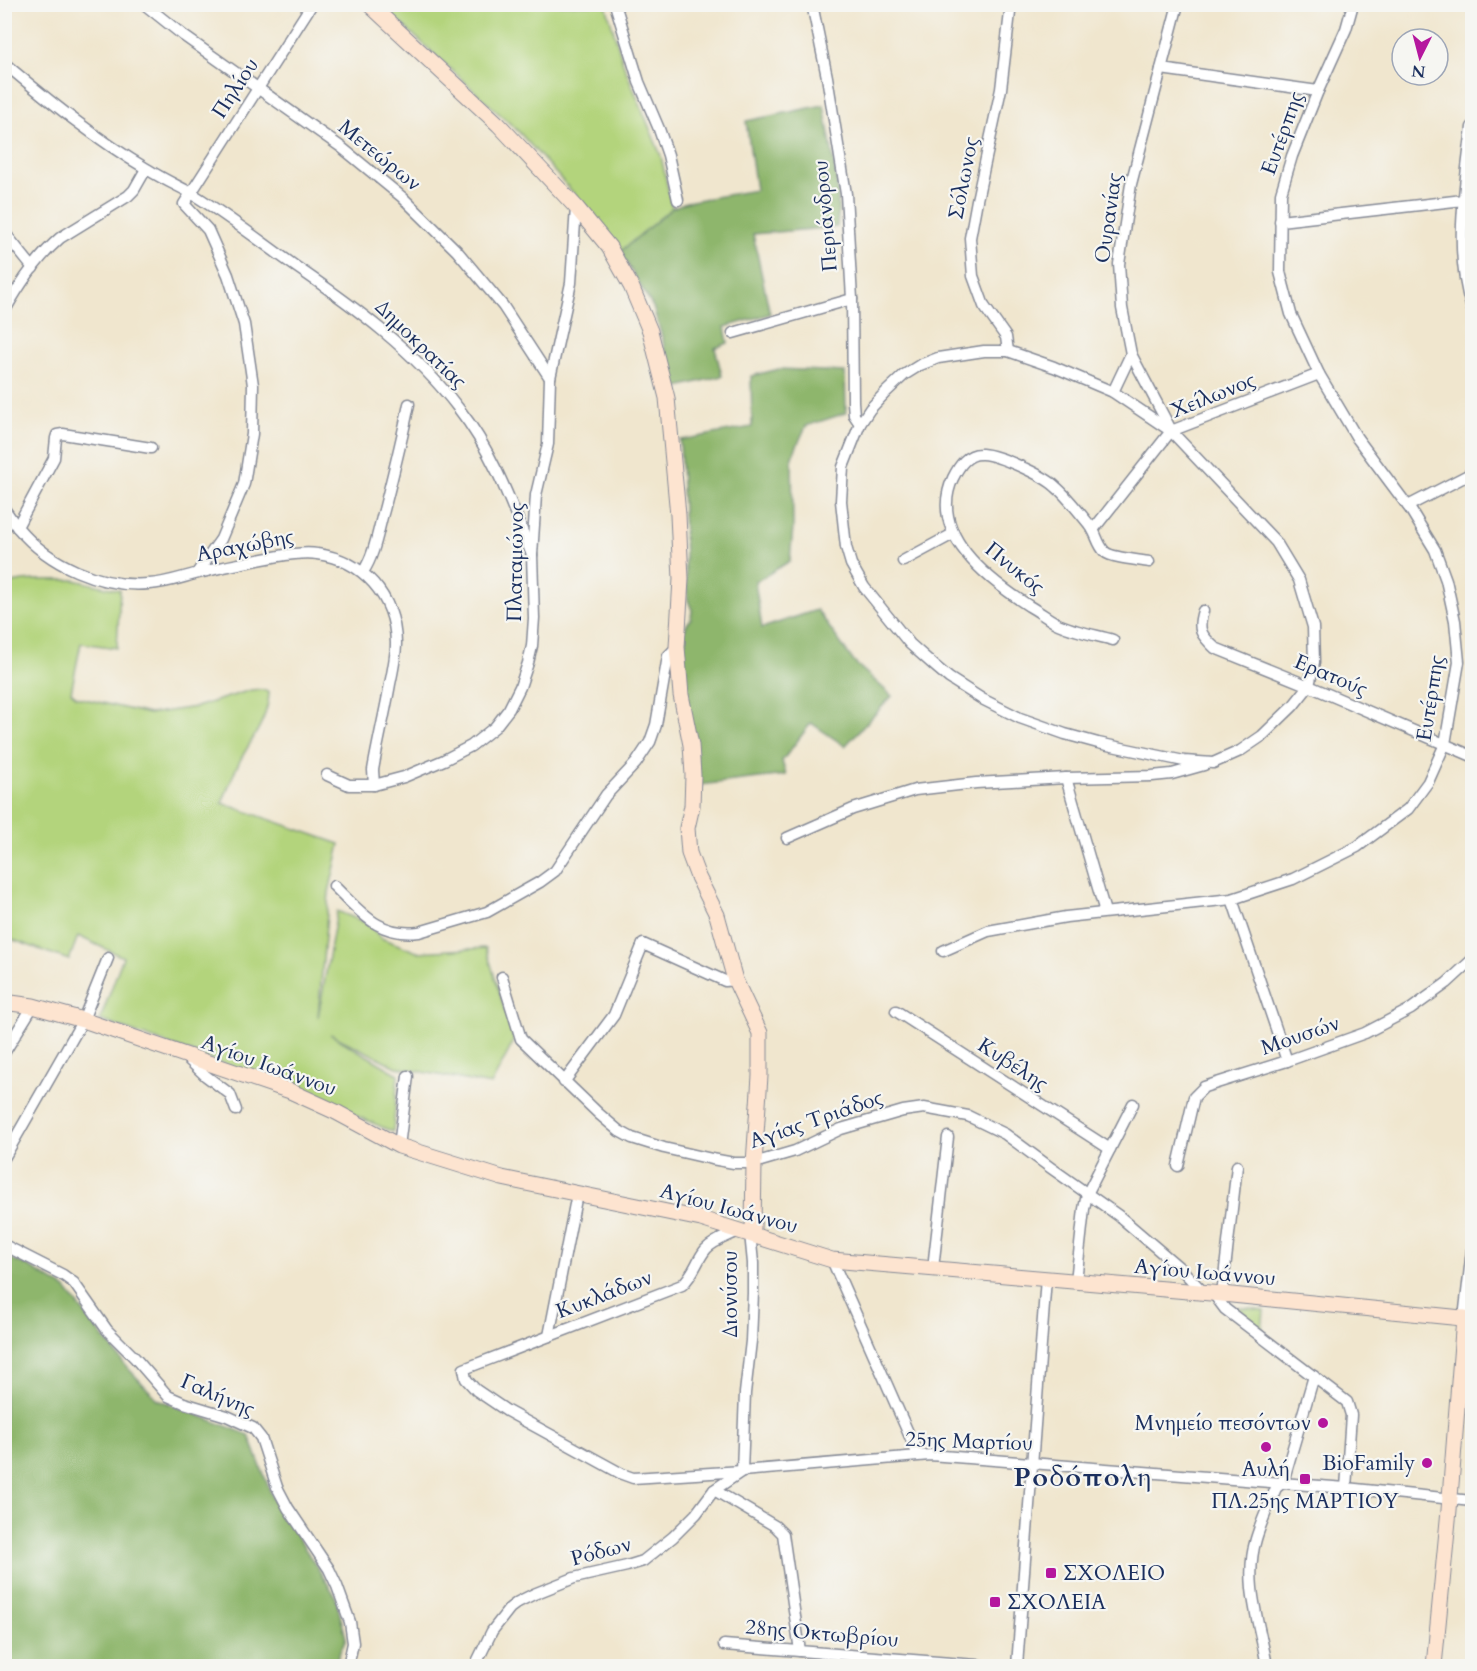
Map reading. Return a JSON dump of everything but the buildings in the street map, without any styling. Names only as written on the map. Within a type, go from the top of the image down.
[{"type":"street","name":"Μετεώρων","points":[[144,4],[184,36],[341,147],[402,197],[457,251],[504,306],[550,378]]},
{"type":"street","name":"Πηλίου","points":[[191,194],[312,4]]},
{"type":"street","name":"Διονύσου","points":[[369,4],[499,125],[576,207],[609,246],[632,286],[650,331],[667,398],[678,515],[681,579],[677,647],[681,695],[691,746],[693,775],[692,806],[687,828],[689,854],[717,915],[735,980],[760,1033],[753,1228],[745,1232],[753,1263],[753,1293],[742,1471]]},
{"type":"street","points":[[615,4],[636,73],[662,138],[678,200]]},
{"type":"street","name":"Περιάνδρου","points":[[812,4],[827,76],[846,194],[852,299],[853,402],[854,416],[860,424]]},
{"type":"street","name":"Σόλωνος","points":[[1008,351],[1006,337],[984,306],[973,276],[970,238],[1001,90],[1011,4]]},
{"type":"street","name":"Ουρανίας","points":[[1172,431],[1131,354],[1122,308],[1119,264],[1131,184],[1178,4]]},
{"type":"street","name":"Ευτέρπης","points":[[943,951],[988,931],[1105,912],[1232,899],[1293,879],[1357,847],[1408,809],[1428,782],[1445,744],[1459,662],[1455,621],[1446,580],[1435,550],[1408,506],[1356,438],[1318,374],[1291,314],[1280,272],[1281,193],[1292,156],[1318,90],[1346,29],[1353,4]]},
{"type":"street","name":"Δημοκρατίας","points":[[4,63],[45,97],[146,169],[191,194],[317,281],[373,322],[414,359],[459,408],[478,436],[509,497],[532,555]]},
{"type":"street","points":[[1161,69],[1318,90]]},
{"type":"street","points":[[1473,127],[1468,199],[1461,250],[1467,293],[1473,309]]},
{"type":"street","points":[[4,312],[44,253],[60,238],[128,196],[146,169]]},
{"type":"street","points":[[191,194],[184,204],[208,230],[228,275],[244,324],[253,385],[252,434],[244,484],[221,539],[197,573]]},
{"type":"street","points":[[1280,221],[1468,199]]},
{"type":"street","name":"Πλαταμώνος","points":[[327,775],[349,785],[374,785],[404,777],[464,750],[487,735],[509,709],[525,674],[532,646],[534,618],[532,555],[536,495],[548,444],[550,378],[571,283],[576,207]]},
{"type":"street","points":[[4,232],[33,268]]},
{"type":"street","points":[[734,333],[852,299]]},
{"type":"street","points":[[787,838],[853,809],[915,790],[976,783],[1152,776],[1172,774],[1213,763],[1240,751],[1262,736],[1293,706],[1309,686],[1314,662],[1313,627],[1299,580],[1276,542],[1172,431],[1113,392],[1054,367],[1008,351],[964,353],[938,358],[904,375],[870,409],[860,424],[843,467],[842,526],[851,564],[864,587],[910,644],[949,678],[990,704],[1020,718],[1065,734],[1184,761],[1213,763]]},
{"type":"street","points":[[1113,392],[1131,354]]},
{"type":"street","name":"Χείλωνος","points":[[1093,530],[1172,431],[1318,374]]},
{"type":"street","points":[[363,572],[374,546],[409,404]]},
{"type":"street","points":[[17,527],[53,462],[57,435],[63,434],[151,448]]},
{"type":"street","name":"Πνυκός","points":[[1113,640],[1057,623],[1013,595],[980,569],[953,534],[946,503],[950,486],[964,460],[980,453],[1016,464],[1056,486],[1093,530],[1100,546],[1107,554],[1149,562]]},
{"type":"street","points":[[1408,506],[1473,473]]},
{"type":"street","name":"Αραχώβης","points":[[4,509],[29,539],[57,560],[82,574],[116,583],[147,584],[168,581],[197,573],[303,553],[338,559],[363,572],[376,585],[385,599],[391,614],[396,642],[394,666],[373,770],[374,785]]},
{"type":"street","points":[[903,561],[953,534]]},
{"type":"street","name":"Ερατούς","points":[[1203,611],[1199,623],[1203,637],[1215,648],[1473,756]]},
{"type":"street","points":[[334,886],[375,924],[391,932],[410,933],[487,912],[540,882],[555,871],[606,795],[642,756],[656,725],[668,656],[677,647]]},
{"type":"street","points":[[1066,778],[1105,912]]},
{"type":"street","points":[[1232,899],[1287,1061]]},
{"type":"street","points":[[564,1082],[614,1015],[643,944],[725,981],[735,980]]},
{"type":"street","points":[[4,1158],[83,1020],[108,958]]},
{"type":"street","name":"Μουσών","points":[[1178,1166],[1194,1097],[1204,1087],[1365,1033],[1411,1009],[1447,983],[1473,960]]},
{"type":"street","name":"Αγίας Τριάδος","points":[[502,977],[521,1039],[612,1125],[632,1138],[664,1148],[734,1163],[754,1163],[795,1151],[859,1123],[924,1108],[968,1116],[1005,1134],[1119,1216],[1213,1293],[1225,1310],[1347,1401],[1351,1415],[1346,1488]]},
{"type":"street","name":"Αγίου Ιωάννου","points":[[4,1002],[33,1006],[83,1020],[290,1091],[336,1112],[399,1146],[502,1178],[701,1219],[832,1260],[1468,1318]]},
{"type":"street","points":[[4,1053],[33,1006]]},
{"type":"street","name":"Κυβέλης","points":[[896,1011],[1110,1149]]},
{"type":"street","points":[[186,1057],[230,1094],[236,1110]]},
{"type":"street","points":[[399,1146],[408,1076]]},
{"type":"street","points":[[1076,1281],[1087,1194],[1133,1104]]},
{"type":"street","points":[[933,1268],[948,1137]]},
{"type":"street","points":[[1213,1293],[1237,1166]]},
{"type":"street","points":[[549,1336],[577,1194]]},
{"type":"street","name":"Κυκλάδων","points":[[464,1369],[682,1285],[693,1273],[707,1248],[715,1242],[745,1232]]},
{"type":"street","name":"Γαλήνης","points":[[4,1245],[74,1283],[107,1330],[168,1396],[227,1416],[253,1428],[261,1438],[277,1487],[288,1508],[329,1569],[337,1586],[350,1622],[353,1643],[348,1666]]},
{"type":"street","points":[[1434,1666],[1473,1250]]},
{"type":"street","points":[[832,1260],[918,1455]]},
{"type":"street","points":[[1017,1666],[1046,1278]]},
{"type":"street","name":"25ης Μαρτίου","points":[[464,1369],[466,1379],[476,1390],[507,1411],[633,1478],[918,1455],[1346,1488],[1473,1501]]},
{"type":"street","points":[[1267,1666],[1255,1614],[1251,1572],[1255,1540],[1276,1488],[1281,1483],[1296,1441],[1314,1376]]},
{"type":"street","name":"Ρόδων","points":[[475,1666],[492,1631],[510,1608],[534,1594],[574,1578],[643,1561],[673,1537],[696,1514],[714,1490],[742,1471]]},
{"type":"street","points":[[714,1490],[775,1526],[783,1534],[800,1651]]},
{"type":"street","name":"28ης Οκτωβρίου","points":[[724,1645],[989,1666]]},
{"type":"green space","points":[[381,5],[606,5],[623,63],[661,156],[672,208],[620,252],[586,207],[518,131]]},
{"type":"green space","points":[[824,105],[837,181],[837,227],[753,234],[770,314],[725,327],[728,343],[715,348],[722,376],[670,389],[663,340],[653,307],[620,252],[672,208],[686,202],[756,190],[746,121]]},
{"type":"green space","points":[[779,369],[845,372],[846,413],[806,426],[792,457],[793,527],[790,561],[755,582],[762,628],[817,610],[854,662],[892,696],[845,746],[811,723],[782,761],[786,775],[700,785],[686,694],[683,631],[691,618],[692,610],[688,600],[686,580],[680,440],[752,427],[751,376]]},
{"type":"green space","points":[[74,580],[120,590],[117,648],[81,643],[71,692],[77,697],[149,714],[196,707],[251,690],[269,693],[263,720],[238,764],[222,803],[340,844],[329,892],[318,1017],[337,911],[367,923],[381,938],[417,952],[486,948],[514,1041],[491,1085],[397,1067],[330,1034],[398,1074],[393,1132],[295,1089],[100,1020],[123,957],[78,936],[69,960],[5,937],[5,586],[29,581]]},
{"type":"green space","points":[[4,1256],[26,1265],[66,1289],[125,1365],[157,1399],[249,1435],[273,1499],[335,1595],[346,1638],[334,1666],[5,1666]]},
{"type":"green space","points":[[1238,1307],[1264,1310],[1262,1332],[1238,1313]]},
{"type":"place","name":"Μνημείο πεσόντων","points":[[1323,1423]]},
{"type":"place","name":"Αυλή","points":[[1266,1447]]},
{"type":"place","name":"BioFamily","points":[[1427,1463]]},
{"type":"place","name":"ΠΛ.25ης ΜΑΡΤΙΟΥ","points":[[1305,1479]]},
{"type":"place","name":"ΣΧΟΛΕΙΟ","points":[[1051,1573]]},
{"type":"place","name":"ΣΧΟΛΕΙΑ","points":[[995,1602]]},
{"type":"district","name":"Ροδόπολη","points":[[1083,1477]]}]
